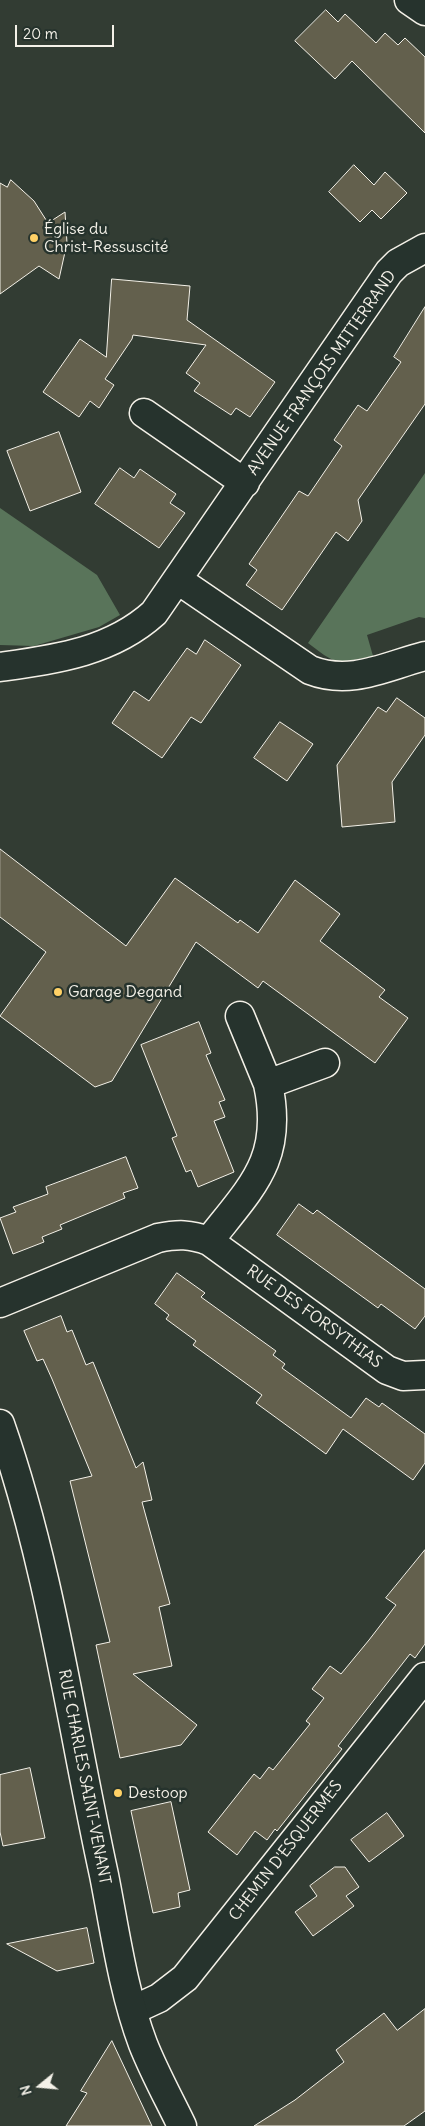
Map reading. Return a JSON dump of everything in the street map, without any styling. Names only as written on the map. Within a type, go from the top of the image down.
[{"type":"street","points":[[409,0],[425,11]]},
{"type":"street","name":"AVENUE FRANÇOIS MITTERRAND","points":[[0,666],[86,651],[125,636],[154,613],[390,272],[403,260],[425,248]]},
{"type":"street","name":"AVENUE FRANÇOIS MITTERRAND","points":[[144,413],[245,483]]},
{"type":"street","points":[[178,580],[310,670],[325,676],[357,676],[425,656]]},
{"type":"street","points":[[210,1241],[256,1181],[263,1167],[273,1133],[272,1104],[268,1084],[240,1016]]},
{"type":"street","points":[[268,1084],[325,1063]]},
{"type":"street","name":"RUE DES FORSYTHIAS","points":[[0,1304],[158,1238],[180,1233],[195,1235],[210,1241],[387,1370],[403,1376],[425,1375]]},
{"type":"street","name":"RUE CHARLES SAINT-VENANT","points":[[0,1424],[27,1507],[51,1606],[88,1804],[133,2010],[144,2044],[182,2126]]},
{"type":"street","name":"CHEMIN D'ESQUERMES","points":[[133,2010],[159,1998],[185,1978],[425,1676]]},
{"type":"green space","points":[[425,473],[425,618],[419,617],[367,635],[373,656],[353,662],[338,662],[308,643]]},
{"type":"green space","points":[[0,508],[97,575],[120,615],[99,627],[34,646],[0,645]]},
{"type":"building","points":[[326,10],[338,22],[345,14],[376,43],[385,33],[398,45],[405,38],[425,57],[425,133],[352,61],[335,79],[295,41]]},
{"type":"building","points":[[354,165],[374,185],[385,172],[407,193],[381,219],[372,210],[360,222],[329,192]]},
{"type":"building","name":"Église du Christ-Ressuscité","points":[[11,180],[34,201],[48,223],[65,212],[67,243],[59,279],[39,266],[0,294],[0,183],[7,187]]},
{"type":"building","points":[[112,279],[190,286],[187,320],[275,382],[250,417],[236,408],[231,415],[194,391],[200,383],[186,373],[206,345],[133,335],[105,379],[114,385],[99,408],[90,401],[79,417],[43,392],[80,339],[106,357]]},
{"type":"building","points":[[425,307],[425,404],[358,500],[362,521],[348,541],[336,532],[282,610],[246,585],[257,570],[249,564],[299,491],[308,496],[342,446],[334,440],[358,405],[367,411],[401,362],[394,357]]},
{"type":"building","points":[[59,432],[81,492],[30,511],[7,451]]},
{"type":"building","points":[[120,468],[134,478],[140,469],[176,494],[170,503],[185,513],[159,548],[95,504]]},
{"type":"building","points":[[205,640],[241,665],[201,723],[191,717],[162,758],[112,723],[134,691],[149,701],[187,648],[196,654]]},
{"type":"building","points":[[397,698],[425,718],[425,735],[392,782],[395,822],[342,827],[337,765],[378,707],[386,712]]},
{"type":"building","points":[[280,722],[313,744],[287,781],[254,758]]},
{"type":"building","points":[[0,849],[126,946],[175,878],[238,923],[240,920],[258,933],[295,880],[340,914],[320,941],[385,990],[379,997],[408,1018],[375,1063],[263,981],[258,988],[196,942],[112,1081],[95,1087],[0,1016],[46,952],[0,917]]},
{"type":"building","points":[[199,1022],[211,1053],[206,1055],[225,1100],[219,1102],[225,1117],[214,1121],[234,1172],[198,1187],[191,1170],[186,1172],[172,1138],[177,1136],[141,1045]]},
{"type":"building","points":[[126,1157],[138,1188],[123,1193],[125,1198],[60,1225],[62,1229],[42,1237],[44,1242],[13,1254],[0,1218],[16,1212],[13,1207],[48,1194],[46,1187]]},
{"type":"building","points":[[299,1204],[313,1214],[317,1210],[425,1289],[425,1316],[415,1329],[381,1304],[378,1308],[277,1235]]},
{"type":"building","points":[[177,1273],[205,1293],[201,1297],[276,1351],[273,1355],[285,1364],[282,1368],[351,1418],[366,1398],[379,1407],[382,1403],[425,1434],[425,1463],[413,1480],[343,1429],[326,1454],[256,1403],[262,1395],[193,1345],[196,1341],[166,1319],[169,1315],[155,1304]]},
{"type":"building","points":[[61,1316],[67,1332],[72,1330],[86,1365],[93,1362],[136,1468],[143,1462],[152,1500],[142,1502],[170,1604],[159,1607],[172,1666],[133,1674],[197,1725],[181,1745],[120,1758],[96,1645],[110,1642],[70,1481],[92,1476],[43,1359],[37,1361],[24,1331]]},
{"type":"building","points":[[425,1550],[425,1644],[415,1658],[410,1654],[338,1746],[342,1749],[277,1831],[275,1829],[267,1840],[255,1831],[237,1855],[208,1832],[254,1774],[260,1779],[269,1767],[273,1770],[310,1724],[306,1721],[324,1698],[312,1689],[330,1666],[341,1674],[369,1640],[396,1605],[386,1598]]},
{"type":"building","points":[[30,1768],[45,1838],[3,1846],[0,1832],[0,1775]]},
{"type":"building","points":[[171,1802],[190,1890],[178,1893],[180,1907],[153,1913],[131,1811]]},
{"type":"building","points":[[387,1813],[404,1836],[369,1862],[351,1840]]},
{"type":"building","points":[[335,1867],[345,1867],[359,1887],[346,1896],[354,1906],[313,1936],[295,1912],[317,1896],[310,1886]]},
{"type":"building","points":[[87,1928],[94,1963],[57,1971],[7,1944]]},
{"type":"building","points":[[425,2009],[425,2111],[404,2126],[254,2126],[295,2100],[344,2062],[336,2050],[384,2013],[397,2030]]},
{"type":"building","points":[[112,2041],[152,2126],[66,2126],[87,2093],[81,2091]]},
{"type":"place","name":"Église du Christ-Ressuscité","points":[[34,238]]},
{"type":"place","name":"Garage Degand","points":[[58,992]]},
{"type":"place","name":"Destoop","points":[[118,1793]]}]
